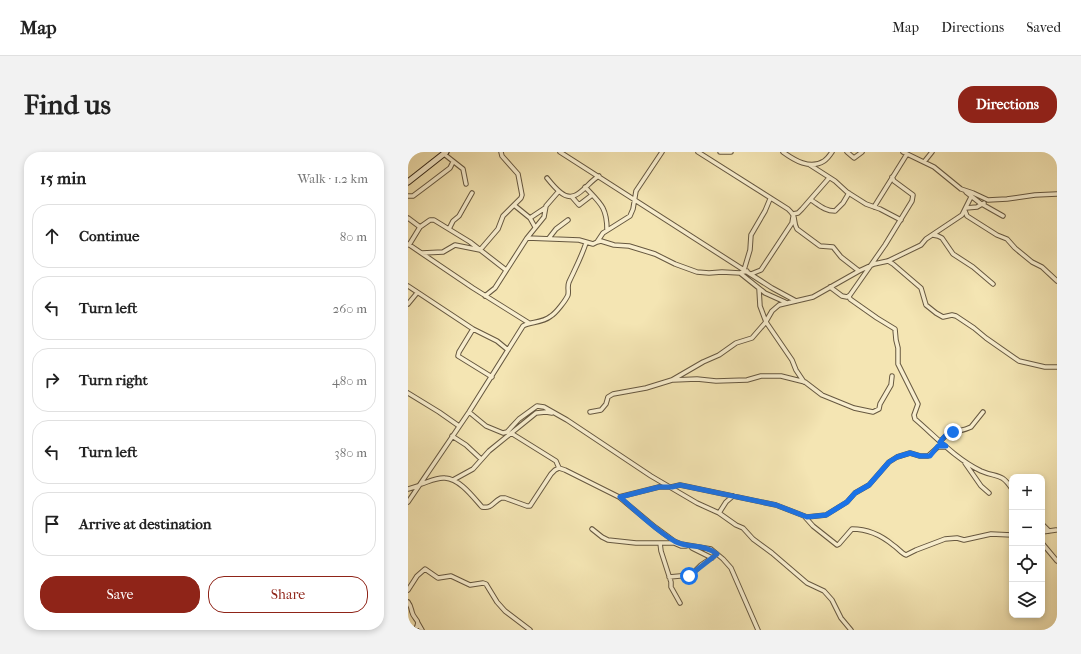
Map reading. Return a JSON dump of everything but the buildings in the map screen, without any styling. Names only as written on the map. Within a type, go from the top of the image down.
[{"type":"street","points":[[480,250],[498,229],[503,216],[521,198],[522,193],[518,174],[501,152]]},
{"type":"street","points":[[560,152],[796,301]]},
{"type":"street","points":[[597,242],[601,235],[607,230],[629,217],[633,209],[638,188],[662,152]]},
{"type":"street","points":[[698,152],[793,214],[795,227],[797,229],[820,246],[832,247],[860,271]]},
{"type":"street","points":[[720,152],[731,152]]},
{"type":"street","points":[[783,152],[802,163],[810,165],[866,204],[880,208],[901,220]]},
{"type":"street","points":[[810,165],[823,162],[832,152]]},
{"type":"street","points":[[847,152],[854,158],[862,152]]},
{"type":"street","points":[[924,162],[932,152]]},
{"type":"street","points":[[408,182],[445,153],[453,162],[460,165],[463,169],[466,184]]},
{"type":"street","points":[[874,207],[905,153],[934,167],[971,197],[1004,216]]},
{"type":"street","points":[[408,196],[413,196],[429,184],[450,168],[453,162]]},
{"type":"street","points":[[547,178],[566,197],[572,197],[578,195],[585,187],[599,176]]},
{"type":"street","points":[[849,296],[901,220],[912,201],[913,196],[894,181],[892,177]]},
{"type":"street","points":[[793,214],[798,213],[830,178]]},
{"type":"street","points":[[585,187],[605,211],[607,230]]},
{"type":"street","points":[[530,218],[546,207],[559,191]]},
{"type":"street","points":[[965,191],[988,200],[1057,194]]},
{"type":"street","points":[[449,229],[453,221],[459,216],[472,193]]},
{"type":"street","points":[[811,200],[822,208],[835,211],[850,193]]},
{"type":"street","points":[[572,197],[579,205],[592,194]]},
{"type":"street","points":[[590,412],[601,410],[606,404],[608,397],[613,394],[646,388],[672,380],[703,362],[719,355],[736,343],[752,338],[766,322],[772,311],[778,306],[813,297],[870,266],[888,261],[921,245],[932,235],[960,216],[965,210],[971,197]]},
{"type":"street","points":[[527,238],[579,240],[592,244],[601,241],[650,253],[697,272],[740,273],[745,270],[750,250],[751,235],[766,211],[770,199]]},
{"type":"street","points":[[965,210],[977,207],[988,200]]},
{"type":"street","points":[[514,205],[530,218],[535,227]]},
{"type":"street","points":[[485,296],[495,288],[527,238],[544,217],[546,207]]},
{"type":"street","points":[[965,210],[967,216],[1007,239],[1015,248],[1032,262],[1057,280]]},
{"type":"street","points":[[751,274],[761,270],[792,222],[793,214]]},
{"type":"street","points":[[408,218],[420,227]]},
{"type":"street","points":[[506,270],[480,250],[438,222],[430,220],[420,227],[408,244],[435,264],[523,320],[529,323],[536,323],[544,320],[556,312],[568,295],[568,284],[577,267],[586,243]]},
{"type":"street","points":[[548,238],[556,229],[568,220]]},
{"type":"street","points":[[932,235],[942,238],[953,254],[973,267],[993,284]]},
{"type":"street","points":[[422,253],[443,252],[456,245],[480,250]]},
{"type":"street","points":[[888,261],[921,288],[926,305],[936,313],[943,317],[952,315],[956,316],[978,330],[986,338],[1019,361],[1045,367],[1057,367]]},
{"type":"street","points":[[740,273],[768,295],[786,303]]},
{"type":"street","points":[[408,286],[473,329],[497,341],[508,350]]},
{"type":"street","points":[[830,287],[842,296],[849,296]]},
{"type":"street","points":[[759,289],[760,306],[766,322],[792,360],[804,382]]},
{"type":"street","points":[[408,304],[417,292]]},
{"type":"street","points":[[849,296],[850,299],[877,318],[895,328],[898,348],[898,364],[918,404],[914,417],[940,442],[967,464],[988,474],[1004,478],[1009,485]]},
{"type":"street","points":[[523,320],[523,326]]},
{"type":"street","points":[[408,502],[492,377],[523,326],[529,323]]},
{"type":"street","points":[[473,329],[458,356],[492,377]]},
{"type":"street","points":[[672,380],[747,380],[761,376],[781,376],[804,382],[824,396],[854,408],[873,412],[879,409],[880,404],[891,385],[892,376]]},
{"type":"street","points":[[408,392],[459,426]]},
{"type":"street","points":[[469,412],[486,426],[503,433],[507,432],[519,419],[537,406],[544,407],[567,420],[645,472],[698,503],[719,513],[736,526],[743,528],[753,540],[772,553],[807,583],[824,591],[832,600],[841,618],[851,630]]},
{"type":"street","points":[[453,480],[473,469],[481,459],[536,413],[549,412],[567,420]]},
{"type":"street","points":[[940,442],[946,435],[971,427],[983,412]]},
{"type":"street","points":[[511,433],[556,461],[559,468],[620,497],[674,541],[681,544],[711,549],[728,564],[758,630]]},
{"type":"street","points":[[452,436],[466,445],[481,459]]},
{"type":"street","points":[[805,517],[826,515],[847,502],[855,493],[869,485],[889,462],[897,457],[910,453],[920,456],[928,456],[938,446],[946,446]]},
{"type":"street","points":[[962,459],[981,486],[989,492]]},
{"type":"street","points":[[408,489],[445,478],[453,480],[482,507],[490,507],[501,498],[529,506],[532,504],[551,474],[559,468]]},
{"type":"street","points":[[620,497],[659,487],[685,486],[776,505],[794,511],[805,517],[813,526],[837,545],[852,529],[873,532],[906,556],[916,550],[945,539],[958,538],[964,540],[991,534],[1009,535]]},
{"type":"street","points":[[719,513],[726,502],[733,496]]},
{"type":"street","points":[[1045,527],[1049,531]]},
{"type":"street","points":[[592,529],[608,540],[636,543],[674,543],[681,546],[688,546],[712,558]]},
{"type":"street","points":[[1045,532],[1056,530]]},
{"type":"street","points":[[660,543],[671,586],[680,603]]},
{"type":"street","points":[[1044,546],[1057,561]]},
{"type":"street","points":[[669,577],[691,576],[701,565],[717,554]]},
{"type":"street","points":[[408,590],[417,576],[425,570],[438,578],[451,576],[470,585],[483,583],[487,585],[497,602],[505,611],[530,630]]},
{"type":"street","points":[[408,602],[422,630]]},
{"type":"street","points":[[415,630],[418,623]]},
{"type":"route","points":[[689,576],[691,576],[698,567],[717,554],[711,549],[681,544],[674,541],[620,497],[659,487],[672,487],[680,485],[776,505],[806,517],[826,515],[847,502],[855,493],[869,485],[894,458],[907,453],[920,456],[930,456],[938,446],[946,446],[940,442],[945,436],[953,432]]}]
